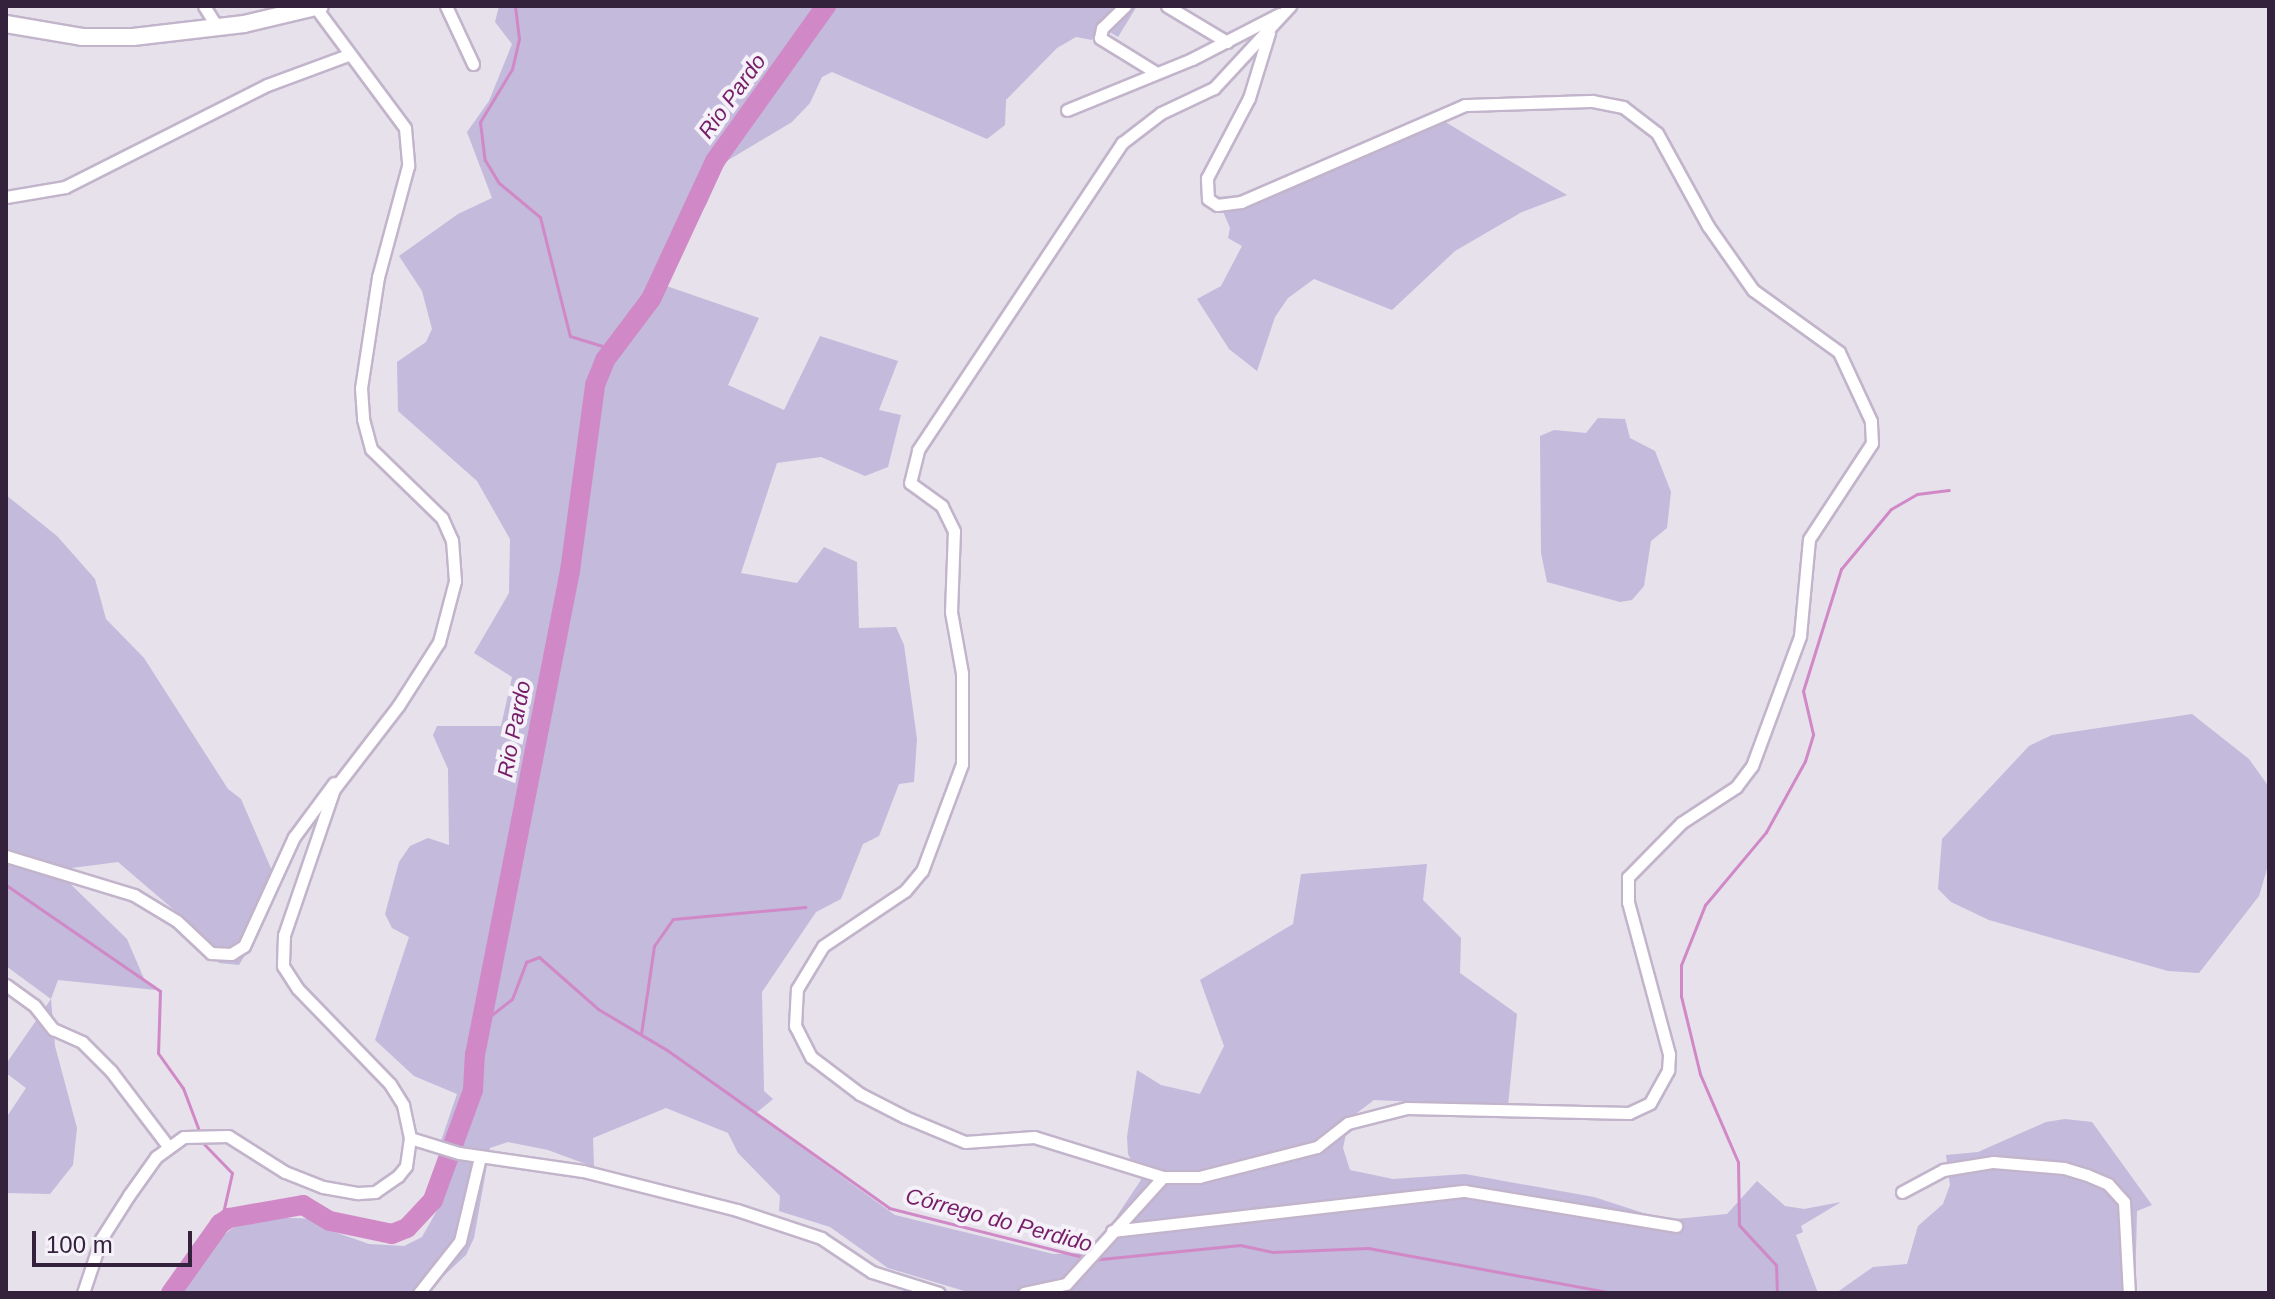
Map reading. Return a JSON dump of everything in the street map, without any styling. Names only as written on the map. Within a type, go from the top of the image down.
[{"type":"street","points":[[204,6],[217,27]]},
{"type":"street","points":[[446,6],[473,64]]},
{"type":"street","points":[[1125,6],[1102,28],[1100,38],[1155,72]]},
{"type":"street","points":[[1167,6],[1227,42]]},
{"type":"street","points":[[6,24],[82,37],[217,27],[318,7],[348,55],[405,128],[409,147],[378,277],[361,388],[363,419],[371,449],[442,518],[452,540],[455,581],[439,642],[398,706],[304,819],[244,946],[231,954],[211,953],[177,921],[134,895],[6,856]]},
{"type":"street","points":[[1067,110],[1227,42],[1288,8]]},
{"type":"street","points":[[1269,33],[1249,98],[1207,178],[1208,199],[1217,205],[1241,202],[1465,105],[1592,101],[1623,107],[1657,133],[1708,226],[1753,290],[1839,352],[1871,421],[1872,443],[1809,539],[1800,636],[1752,766],[1736,787],[1681,823],[1628,877],[1628,902],[1669,1054],[1661,1087],[1650,1103],[1629,1113],[1407,1108],[1348,1123],[1317,1147],[1199,1177],[1163,1177],[1034,1137],[965,1142],[860,1094],[811,1057],[799,1042],[794,1009],[804,972],[823,946],[862,916],[905,891],[922,871],[962,764],[962,673],[951,612],[954,531],[950,514],[910,483],[918,450],[1122,143],[1161,113],[1214,88],[1269,33],[1288,8]]},
{"type":"street","points":[[6,197],[65,187],[267,85],[348,55]]},
{"type":"street","points":[[83,1293],[101,1239],[147,1168],[168,1146],[200,1133],[228,1136],[285,1172],[323,1187],[358,1193],[375,1192],[398,1176],[406,1166],[410,1138],[403,1105],[390,1084],[298,989],[283,966],[284,935],[343,774]]},
{"type":"street","points":[[6,985],[34,1005],[53,1029],[75,1037],[92,1052],[168,1146]]},
{"type":"street","points":[[410,1138],[459,1153],[583,1171],[737,1210],[821,1238],[872,1272],[939,1293]]},
{"type":"street","points":[[419,1293],[460,1241],[480,1157]]},
{"type":"street","points":[[1902,1192],[1943,1170],[1993,1162],[2064,1168],[2097,1179],[2124,1202],[2129,1293]]},
{"type":"street","points":[[1024,1293],[1066,1284],[1163,1177]]},
{"type":"street","points":[[1112,1231],[1465,1191],[1676,1226]]},
{"type":"shaded area","points":[[499,6],[1137,6],[1118,37],[1100,26],[1092,40],[1076,37],[1057,48],[1006,100],[1005,125],[987,139],[832,72],[822,77],[810,103],[792,122],[725,162],[706,205],[652,281],[759,318],[728,385],[784,410],[820,336],[898,361],[879,410],[901,415],[888,467],[865,476],[821,457],[777,463],[741,573],[797,583],[824,547],[857,562],[859,628],[896,627],[904,645],[917,739],[914,782],[899,784],[879,836],[863,844],[841,899],[816,912],[762,992],[764,1091],[773,1099],[755,1114],[895,1215],[1053,1254],[1092,1253],[1141,1180],[1128,1154],[1127,1137],[1137,1070],[1161,1085],[1200,1094],[1224,1046],[1200,980],[1293,924],[1301,874],[1427,864],[1423,900],[1461,938],[1460,973],[1517,1014],[1508,1106],[1374,1100],[1349,1119],[1343,1148],[1350,1170],[1393,1179],[1465,1174],[1594,1197],[1665,1220],[1727,1214],[1757,1181],[1785,1206],[1804,1209],[1841,1202],[1801,1226],[1803,1232],[1796,1235],[1818,1293],[971,1293],[888,1268],[830,1227],[779,1211],[780,1196],[738,1153],[728,1133],[666,1108],[593,1138],[594,1167],[548,1150],[508,1142],[490,1148],[474,1238],[466,1255],[425,1293],[172,1293],[222,1236],[237,1225],[268,1217],[317,1219],[326,1229],[369,1244],[404,1246],[422,1237],[439,1207],[457,1151],[440,1144],[457,1094],[414,1076],[375,1040],[409,937],[392,928],[385,914],[399,862],[410,846],[428,838],[449,845],[448,769],[433,735],[437,726],[501,726],[512,677],[474,653],[509,593],[510,539],[477,481],[398,411],[397,362],[426,342],[432,329],[422,291],[399,256],[458,214],[492,198],[467,132],[489,101],[512,44],[495,22]]},
{"type":"shaded area","points":[[1432,114],[1567,195],[1522,212],[1455,251],[1392,310],[1314,279],[1288,298],[1275,317],[1257,371],[1229,349],[1197,299],[1221,286],[1242,246],[1228,238],[1230,228],[1217,197],[1248,194]]},
{"type":"shaded area","points":[[1598,418],[1625,419],[1630,438],[1655,451],[1671,492],[1667,528],[1651,541],[1644,586],[1632,600],[1620,602],[1547,582],[1541,553],[1540,436],[1554,430],[1586,433]]},
{"type":"shaded area","points":[[6,495],[57,536],[95,579],[106,619],[144,658],[228,789],[241,799],[273,873],[251,945],[239,965],[219,963],[174,910],[118,862],[56,870],[127,939],[145,981],[156,990],[58,980],[51,999],[6,966]]},
{"type":"shaded area","points":[[2192,714],[2249,759],[2269,787],[2269,862],[2259,896],[2199,973],[2168,971],[1989,920],[1951,902],[1938,889],[1942,839],[2029,746],[2052,735]]},
{"type":"shaded area","points":[[51,999],[55,1046],[77,1128],[73,1165],[50,1194],[6,1193],[6,1118],[26,1088],[6,1073],[6,1064]]},
{"type":"shaded area","points":[[2065,1119],[2092,1122],[2152,1205],[2137,1211],[2135,1293],[1836,1293],[1873,1267],[1907,1264],[1918,1226],[1943,1204],[1950,1185],[1946,1155],[1978,1152],[2046,1122]]},
{"type":"waterway","points":[[515,6],[519,39],[512,69],[480,122],[485,160],[499,183],[540,217],[570,336],[612,349]]},
{"type":"waterway","name":"Rio Pardo","points":[[171,1293],[220,1224],[229,1218],[303,1205],[330,1221],[392,1234],[407,1228],[433,1200],[473,1090],[475,1055],[570,571],[595,385],[605,360],[651,299],[715,161],[826,6]]},
{"type":"waterway","points":[[1777,1293],[1776,1265],[1739,1225],[1738,1162],[1700,1074],[1681,996],[1681,965],[1705,905],[1766,832],[1805,761],[1813,734],[1803,691],[1841,569],[1891,509],[1917,494],[1949,490]]},
{"type":"waterway","points":[[6,885],[160,991],[158,1053],[183,1088],[198,1128]]},
{"type":"waterway","points":[[641,1034],[654,946],[673,919],[805,907]]},
{"type":"waterway","name":"Córrego do Perdido","points":[[485,1020],[512,999],[526,962],[539,957],[598,1009],[667,1050],[889,1208],[1083,1257]]},
{"type":"waterway","points":[[204,1144],[232,1173],[221,1222]]},
{"type":"waterway","name":"Córrego do Perdido","points":[[1091,1260],[1240,1245],[1272,1252],[1368,1248],[1614,1293]]}]
